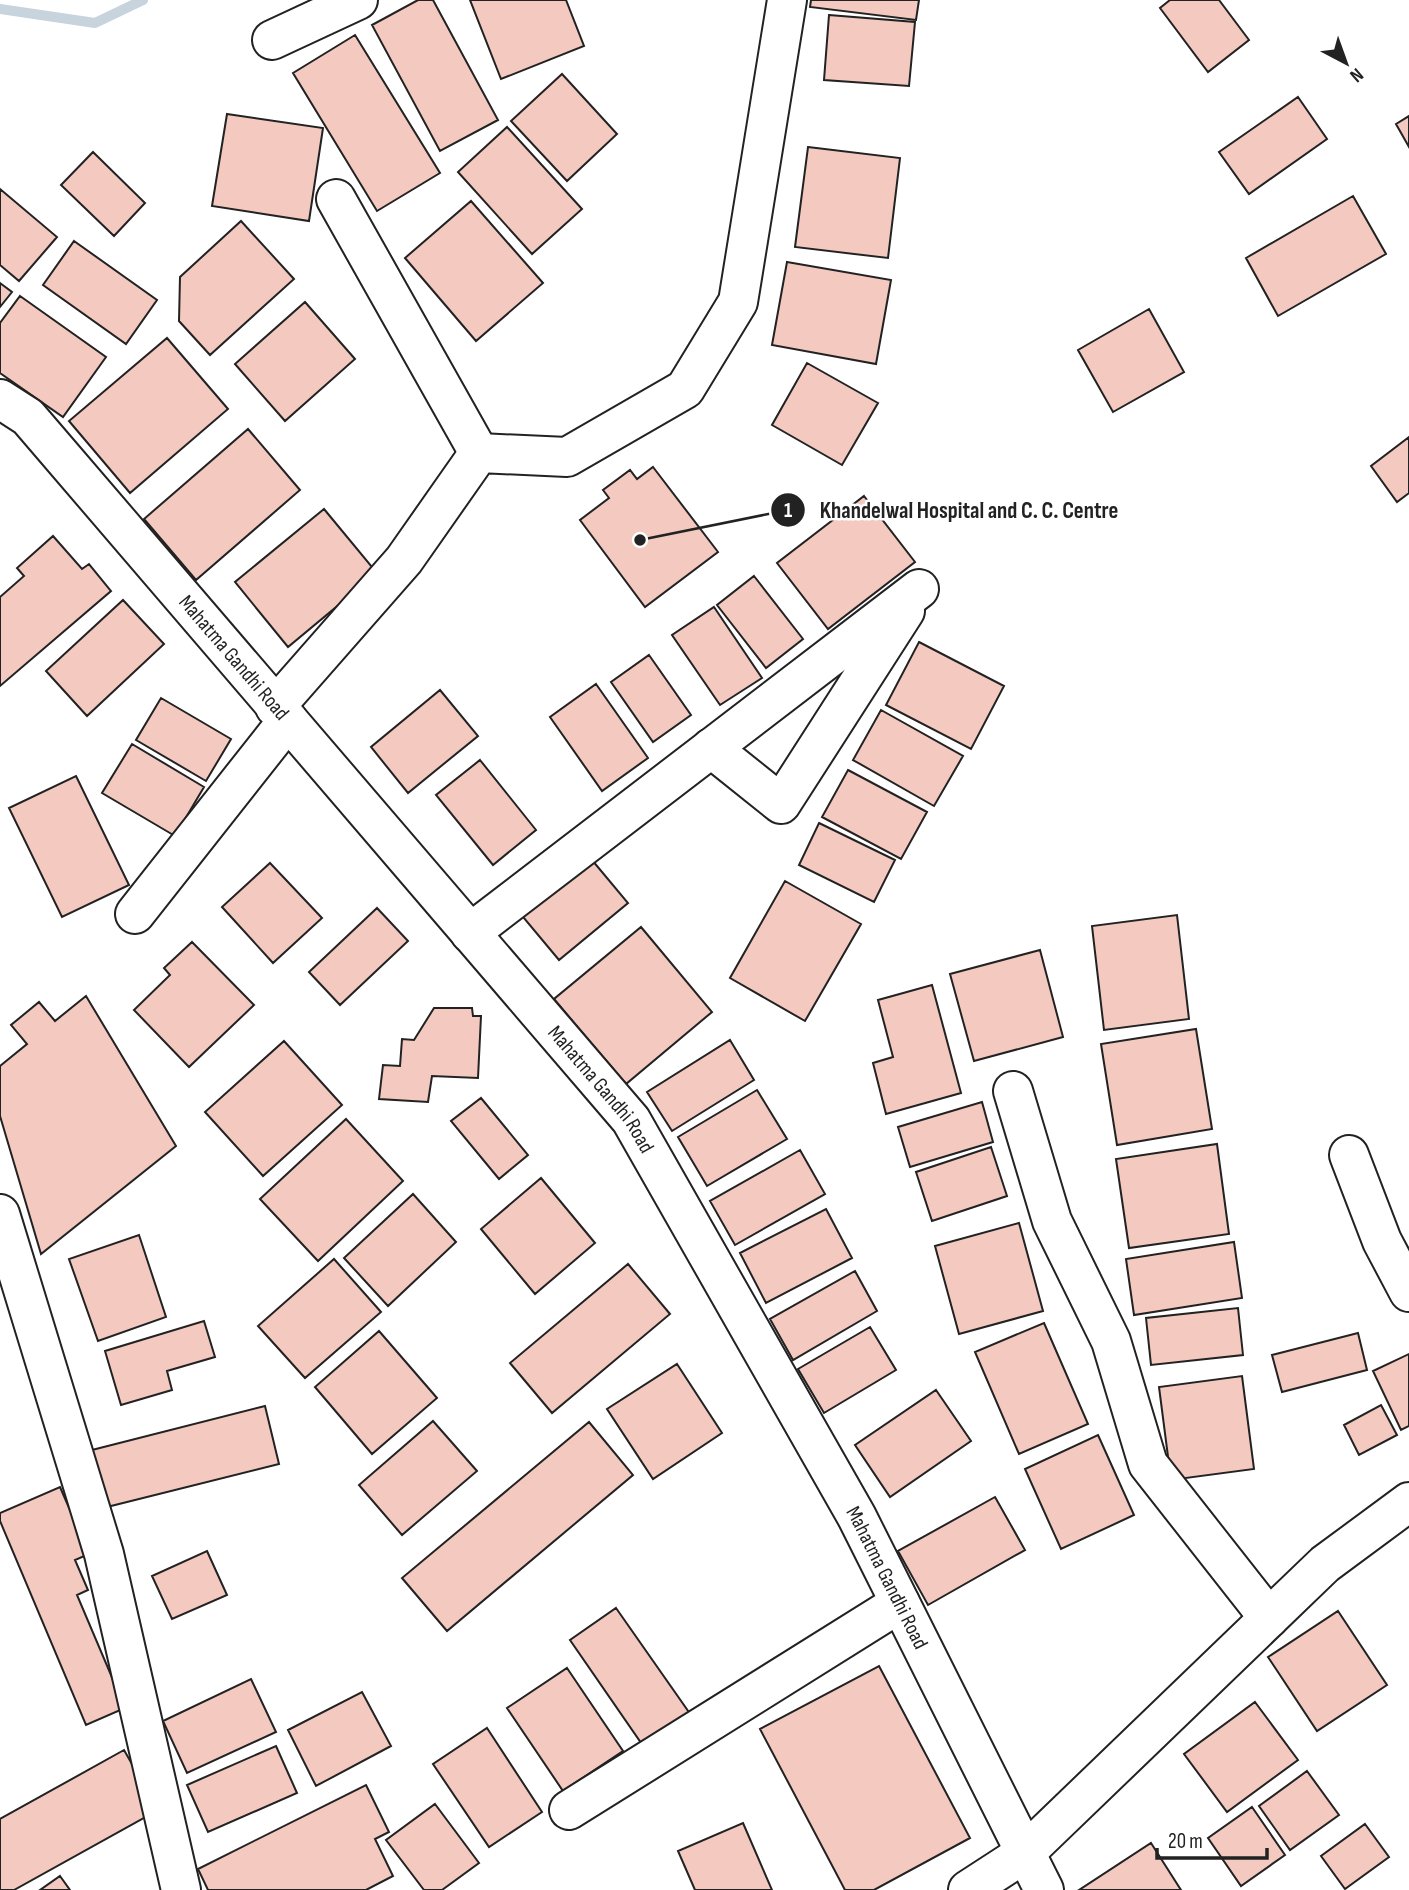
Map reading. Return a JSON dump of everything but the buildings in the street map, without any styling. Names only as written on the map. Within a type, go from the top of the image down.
[{"type":"street","points":[[272,40],[358,0]]},
{"type":"street","points":[[478,453],[567,457],[685,389],[738,302],[787,0]]},
{"type":"street","points":[[337,199],[478,453]]},
{"type":"street","name":"Mahatma Gandhi Road","points":[[0,399],[28,417],[631,1120],[857,1517],[1044,1890]]},
{"type":"street","points":[[135,914],[281,714],[404,560],[478,453]]},
{"type":"street","points":[[470,933],[711,748],[788,690],[919,589],[781,804],[711,748]]},
{"type":"street","points":[[1013,1091],[1052,1221],[1111,1341],[1148,1464],[1269,1618]]},
{"type":"street","points":[[1349,1155],[1382,1241],[1409,1292]]},
{"type":"street","points":[[0,1214],[104,1554],[181,1890]]},
{"type":"street","points":[[968,1890],[1025,1853],[1325,1564],[1409,1502]]},
{"type":"street","points":[[569,1810],[900,1603]]},
{"type":"waterway","points":[[0,9],[95,23],[143,0]]},
{"type":"place","name":"Khandelwal Hospital and C. C. Centre","points":[[640,540]]}]
